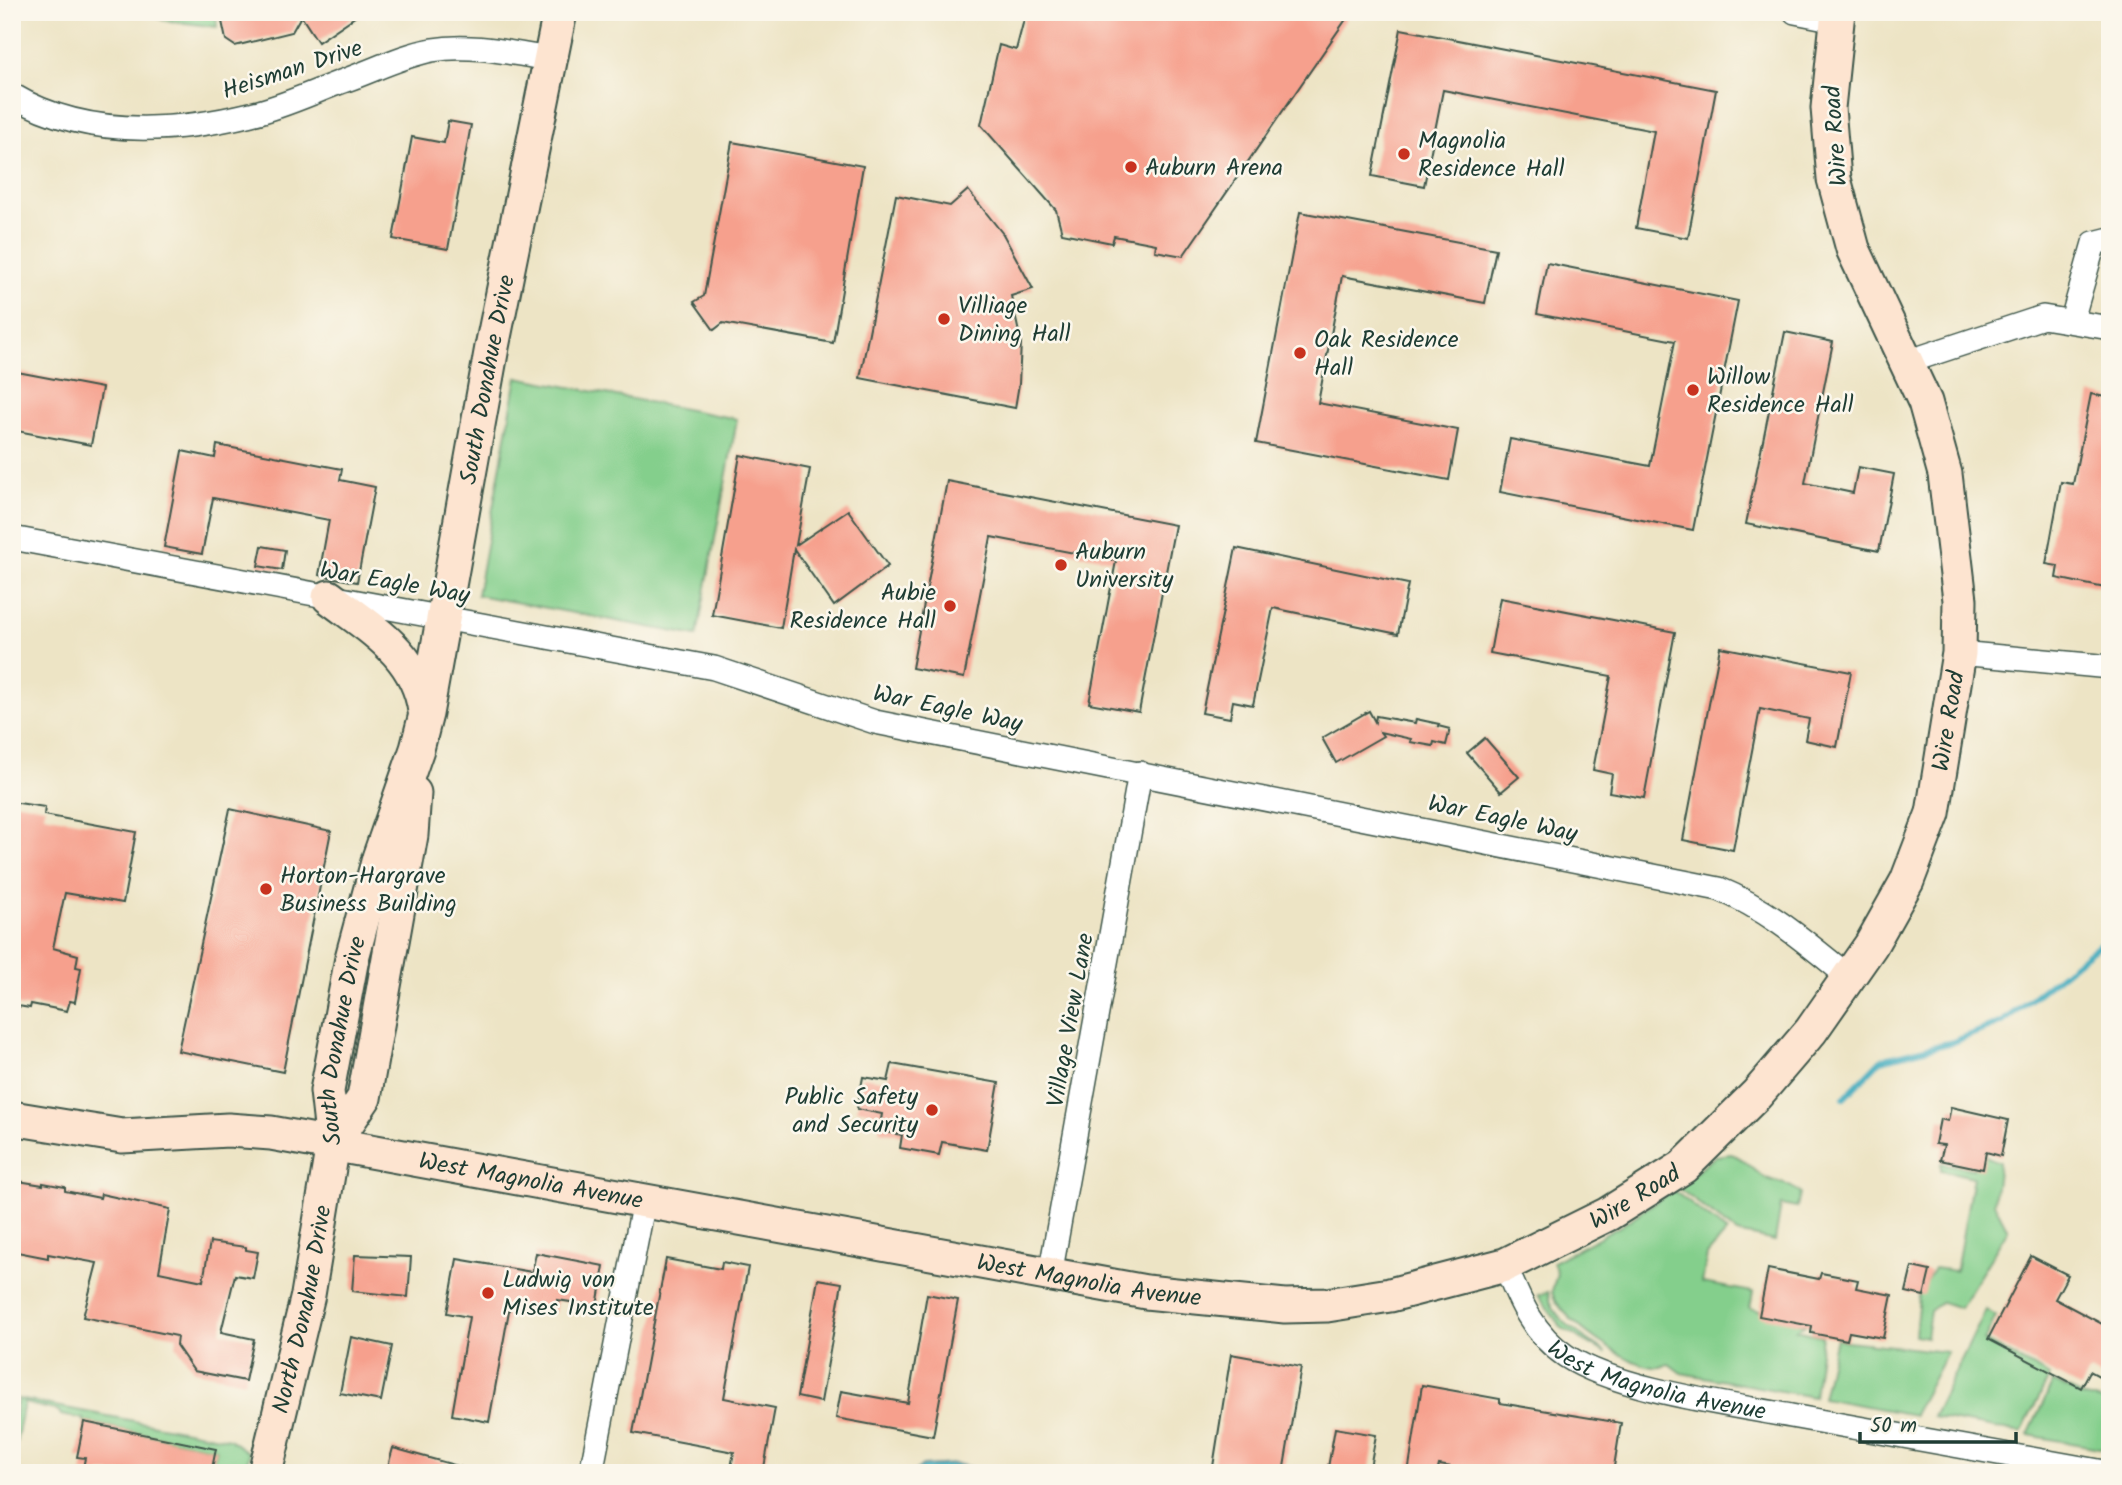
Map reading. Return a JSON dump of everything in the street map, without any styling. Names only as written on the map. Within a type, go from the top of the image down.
[{"type":"street","name":"South Donahue Drive","points":[[333,1144],[364,1098],[411,835],[417,749],[444,618],[492,346],[560,12]]},
{"type":"street","points":[[1795,12],[1837,16]]},
{"type":"street","name":"Wire Road","points":[[1505,1265],[1608,1214],[1683,1167],[1764,1086],[1811,1031],[1850,978],[1907,881],[1933,813],[1959,653],[1960,600],[1945,474],[1926,402],[1853,249],[1834,179],[1828,108],[1837,16]]},
{"type":"street","name":"Heisman Drive","points":[[12,96],[28,105],[69,119],[117,129],[182,127],[253,114],[432,50],[484,48],[549,59]]},
{"type":"street","points":[[2072,320],[2094,243],[2110,239]]},
{"type":"street","points":[[1907,362],[2043,317],[2110,328]]},
{"type":"street","name":"War Eagle Way","points":[[12,538],[714,668],[875,722],[1719,889],[1745,900],[1777,920],[1850,978]]},
{"type":"street","points":[[329,597],[381,634],[401,654],[416,675],[426,713]]},
{"type":"street","points":[[1959,653],[2110,667]]},
{"type":"street","name":"Village View Lane","points":[[1050,1275],[1140,773]]},
{"type":"street","name":"West Magnolia Avenue","points":[[12,1118],[122,1136],[228,1130],[271,1133],[1050,1275],[1243,1304],[1327,1305],[1390,1295],[1505,1265],[1520,1302],[1542,1334],[1565,1356],[1600,1373],[1739,1407],[2110,1473]]},
{"type":"street","name":"North Donahue Drive","points":[[265,1473],[308,1295],[333,1144]]},
{"type":"street","points":[[591,1473],[644,1201]]},
{"type":"green space","points":[[145,12],[216,12],[217,27],[163,20]]},
{"type":"green space","points":[[517,377],[737,419],[697,636],[477,595]]},
{"type":"green space","points":[[1979,1153],[1999,1162],[1994,1203],[2008,1230],[1960,1308],[1942,1302],[1930,1311],[1926,1337],[1915,1335],[1919,1296],[1934,1268],[1956,1271],[1973,1177],[1941,1170],[1941,1163],[1973,1169]]},
{"type":"green space","points":[[1731,1154],[1764,1177],[1788,1185],[1800,1194],[1797,1208],[1781,1205],[1775,1241],[1737,1233],[1677,1187],[1716,1156]]},
{"type":"green space","points":[[1673,1190],[1727,1232],[1707,1255],[1702,1283],[1753,1292],[1750,1308],[1805,1325],[1796,1330],[1822,1336],[1814,1397],[1681,1373],[1669,1364],[1660,1367],[1648,1366],[1633,1361],[1598,1341],[1557,1303],[1552,1292],[1557,1273],[1553,1262],[1621,1226]]},
{"type":"green space","points":[[1548,1292],[1551,1303],[1563,1320],[1606,1353],[1562,1328],[1538,1295]]},
{"type":"green space","points":[[1986,1310],[1996,1316],[1984,1341],[2050,1376],[2021,1433],[1933,1417]]},
{"type":"green space","points":[[1836,1338],[1947,1352],[1914,1415],[1822,1398]]},
{"type":"green space","points":[[2053,1382],[2085,1397],[2110,1403],[2110,1450],[2028,1435]]},
{"type":"green space","points":[[18,1399],[229,1439],[249,1453],[246,1473],[211,1473],[216,1449],[84,1422],[84,1419],[61,1415],[59,1411],[24,1403],[12,1463],[12,1430]]},
{"type":"water","points":[[957,1464],[992,1473],[912,1473],[923,1466]]},
{"type":"building","points":[[220,12],[362,12],[318,42],[301,16],[292,32],[235,46],[226,40]]},
{"type":"building","name":"Auburn Arena","points":[[1026,12],[1351,12],[1183,256],[1155,251],[1156,244],[1114,236],[1112,243],[1062,233],[1056,210],[981,125],[999,45],[1016,50]]},
{"type":"building","name":"Magnolia Residence Hall","points":[[1401,29],[1716,90],[1688,238],[1636,228],[1654,131],[1443,90],[1424,186],[1372,176]]},
{"type":"building","points":[[448,121],[471,125],[448,249],[393,239],[412,137],[444,143]]},
{"type":"building","points":[[732,142],[863,166],[833,343],[723,323],[714,330],[694,302],[704,296]]},
{"type":"building","name":"Villiage Dining Hall","points":[[968,190],[1003,234],[1033,289],[1011,296],[1021,342],[1015,408],[860,378],[896,195],[950,206]]},
{"type":"building","name":"Oak Residence Hall","points":[[1300,212],[1496,249],[1485,303],[1342,276],[1318,403],[1458,430],[1449,480],[1256,443]]},
{"type":"building","name":"Willow Residence Hall","points":[[1547,263],[1738,301],[1693,530],[1500,492],[1510,439],[1650,466],[1675,341],[1537,314]]},
{"type":"building","points":[[1785,332],[1833,342],[1805,483],[1853,493],[1858,467],[1894,474],[1879,551],[1746,524]]},
{"type":"building","points":[[12,371],[102,388],[91,445],[12,430]]},
{"type":"building","points":[[2091,394],[2110,398],[2110,589],[2056,578],[2058,566],[2046,564],[2061,482],[2073,484]]},
{"type":"building","points":[[217,445],[342,469],[340,480],[375,487],[357,582],[319,575],[329,520],[213,498],[202,554],[164,547],[182,451],[215,458]]},
{"type":"building","points":[[740,455],[810,469],[796,545],[848,510],[888,566],[834,606],[794,549],[781,628],[712,615]]},
{"type":"building","name":"Aubie Residence Hall","points":[[947,481],[1175,525],[1139,712],[1089,703],[1116,561],[991,537],[964,678],[912,668]]},
{"type":"building","points":[[262,546],[285,550],[282,570],[258,566]]},
{"type":"building","points":[[1236,548],[1408,584],[1398,634],[1273,608],[1253,705],[1233,701],[1230,718],[1202,713]]},
{"type":"building","points":[[1500,598],[1675,632],[1644,798],[1609,792],[1612,774],[1593,770],[1611,676],[1490,653]]},
{"type":"building","points":[[1720,647],[1851,672],[1837,747],[1805,740],[1809,719],[1760,709],[1733,850],[1683,840]]},
{"type":"building","points":[[1369,711],[1375,722],[1376,716],[1439,724],[1438,726],[1450,729],[1446,745],[1410,742],[1411,739],[1380,732],[1383,736],[1336,763],[1322,738]]},
{"type":"building","points":[[1485,738],[1519,777],[1501,792],[1467,753]]},
{"type":"building","points":[[12,802],[45,807],[44,815],[136,832],[123,903],[65,893],[53,948],[78,955],[76,967],[81,968],[75,1002],[70,1001],[67,1011],[31,1004],[30,1008],[12,1005]]},
{"type":"building","name":"Horton-Hargrave Business Building","points":[[230,809],[331,831],[283,1072],[178,1051]]},
{"type":"building","points":[[892,1064],[999,1083],[987,1150],[942,1142],[939,1155],[900,1148],[902,1135],[879,1131],[882,1114],[857,1109],[863,1077],[888,1081]]},
{"type":"building","points":[[1951,1107],[2008,1120],[2001,1156],[1986,1152],[1983,1169],[1940,1160],[1944,1145],[1935,1144],[1940,1119],[1948,1121]]},
{"type":"building","points":[[12,1180],[65,1187],[65,1191],[100,1198],[101,1194],[170,1209],[159,1272],[203,1281],[210,1242],[246,1247],[246,1250],[258,1252],[253,1278],[235,1275],[221,1332],[254,1339],[245,1381],[194,1371],[176,1345],[177,1336],[83,1317],[97,1263],[12,1251]]},
{"type":"building","points":[[536,1253],[604,1266],[597,1306],[557,1300],[555,1313],[510,1305],[489,1422],[452,1415],[469,1317],[447,1313],[457,1259],[532,1272]]},
{"type":"building","points":[[355,1255],[411,1257],[408,1297],[352,1291]]},
{"type":"building","points":[[2031,1256],[2068,1275],[2055,1299],[2110,1328],[2110,1382],[2090,1371],[2081,1388],[1988,1339]]},
{"type":"building","points":[[666,1259],[721,1269],[722,1262],[748,1267],[724,1398],[775,1408],[763,1473],[730,1473],[734,1452],[633,1433]]},
{"type":"building","points":[[1912,1267],[1930,1271],[1924,1296],[1906,1292]]},
{"type":"building","points":[[1768,1269],[1819,1279],[1821,1273],[1858,1280],[1856,1288],[1892,1295],[1883,1338],[1849,1332],[1847,1340],[1811,1333],[1812,1326],[1759,1316]]},
{"type":"building","points":[[818,1279],[842,1283],[821,1402],[797,1397]]},
{"type":"building","points":[[927,1294],[958,1300],[933,1436],[836,1418],[841,1391],[908,1403]]},
{"type":"building","points":[[351,1337],[392,1346],[381,1401],[340,1393]]},
{"type":"building","points":[[1231,1354],[1301,1367],[1283,1473],[1212,1473]]},
{"type":"building","points":[[1422,1385],[1500,1399],[1500,1403],[1621,1423],[1613,1473],[1487,1473],[1439,1465],[1437,1473],[1408,1473]]},
{"type":"building","points":[[84,1422],[216,1449],[211,1473],[82,1473],[85,1458],[77,1457]]},
{"type":"building","points":[[1335,1428],[1376,1435],[1369,1473],[1327,1473]]},
{"type":"building","points":[[393,1448],[465,1468],[464,1473],[386,1473]]},
{"type":"waterway","points":[[1844,1098],[1881,1060],[1953,1042],[2002,1022],[2110,936]]},
{"type":"place","name":"Magnolia Residence Hall","points":[[1404,154]]},
{"type":"place","name":"Auburn Arena","points":[[1131,167]]},
{"type":"place","name":"Villiage Dining Hall","points":[[944,319]]},
{"type":"place","name":"Oak Residence Hall","points":[[1300,353]]},
{"type":"place","name":"Willow Residence Hall","points":[[1693,390]]},
{"type":"place","name":"Auburn University","points":[[1061,565]]},
{"type":"place","name":"Aubie Residence Hall","points":[[950,606]]},
{"type":"place","name":"Horton-Hargrave Business Building","points":[[266,889]]},
{"type":"place","name":"Public Safety and Security","points":[[932,1110]]},
{"type":"place","name":"Ludwig von Mises Institute","points":[[488,1293]]}]
